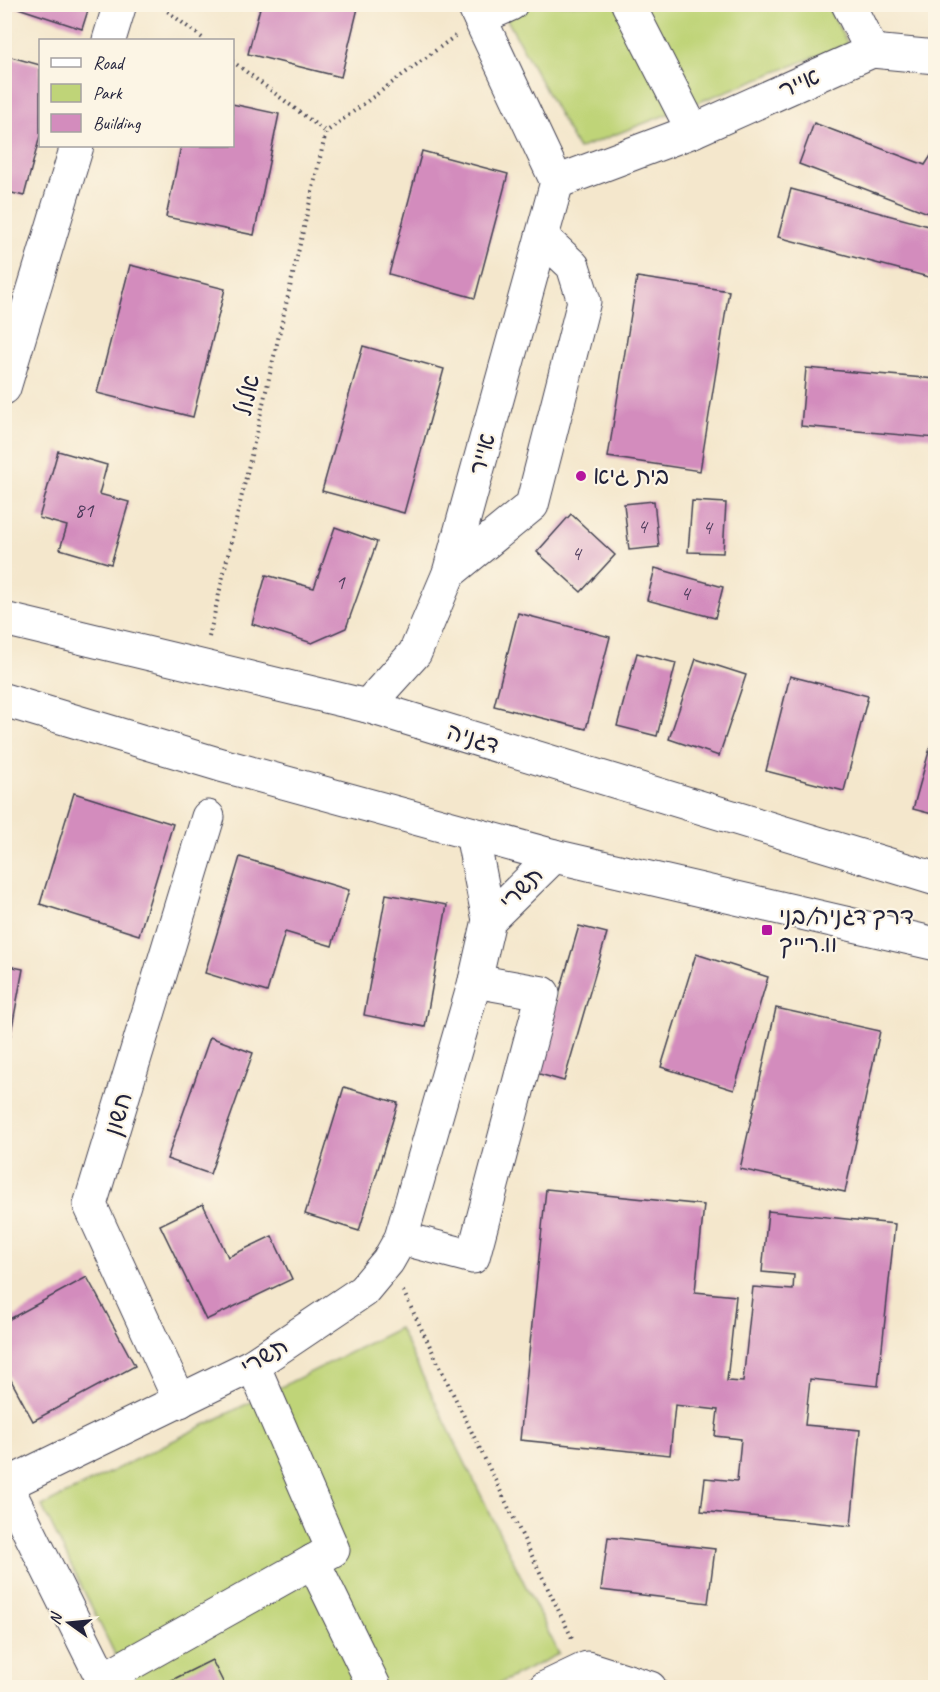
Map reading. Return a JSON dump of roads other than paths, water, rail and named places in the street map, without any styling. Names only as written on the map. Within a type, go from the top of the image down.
[{"type":"street","points":[[109,39],[120,4]]},
{"type":"street","points":[[511,4],[476,11],[557,182]]},
{"type":"street","points":[[628,4],[693,131]]},
{"type":"street","points":[[848,4],[872,51]]},
{"type":"street","name":"אייר","points":[[367,706],[415,653],[449,573],[557,182],[693,131],[872,51],[936,57]]},
{"type":"street","points":[[4,388],[77,147]]},
{"type":"street","points":[[449,573],[532,504],[584,301],[573,266],[542,237]]},
{"type":"street","name":"דגניה","points":[[4,619],[367,706],[936,879]]},
{"type":"street","points":[[4,700],[221,765],[554,856],[936,944]]},
{"type":"street","name":"חשון","points":[[180,1401],[90,1205],[208,817]]},
{"type":"street","name":"תשרי","points":[[105,1683],[5,1485],[253,1365],[363,1291],[395,1249],[475,981],[489,920],[472,834]]},
{"type":"street","name":"תשרי","points":[[489,920],[554,856]]},
{"type":"street","points":[[395,1249],[473,1257],[543,993],[475,981]]},
{"type":"street","points":[[105,1683],[333,1550],[253,1365]]},
{"type":"street","points":[[313,1561],[375,1688]]},
{"type":"street","points":[[545,1688],[587,1668],[650,1688]]},
{"type":"place","name":"בית גיא","points":[[581,476]]},
{"type":"place","name":"דרך דגניה/בני וו.רייך","points":[[767,930]]}]
